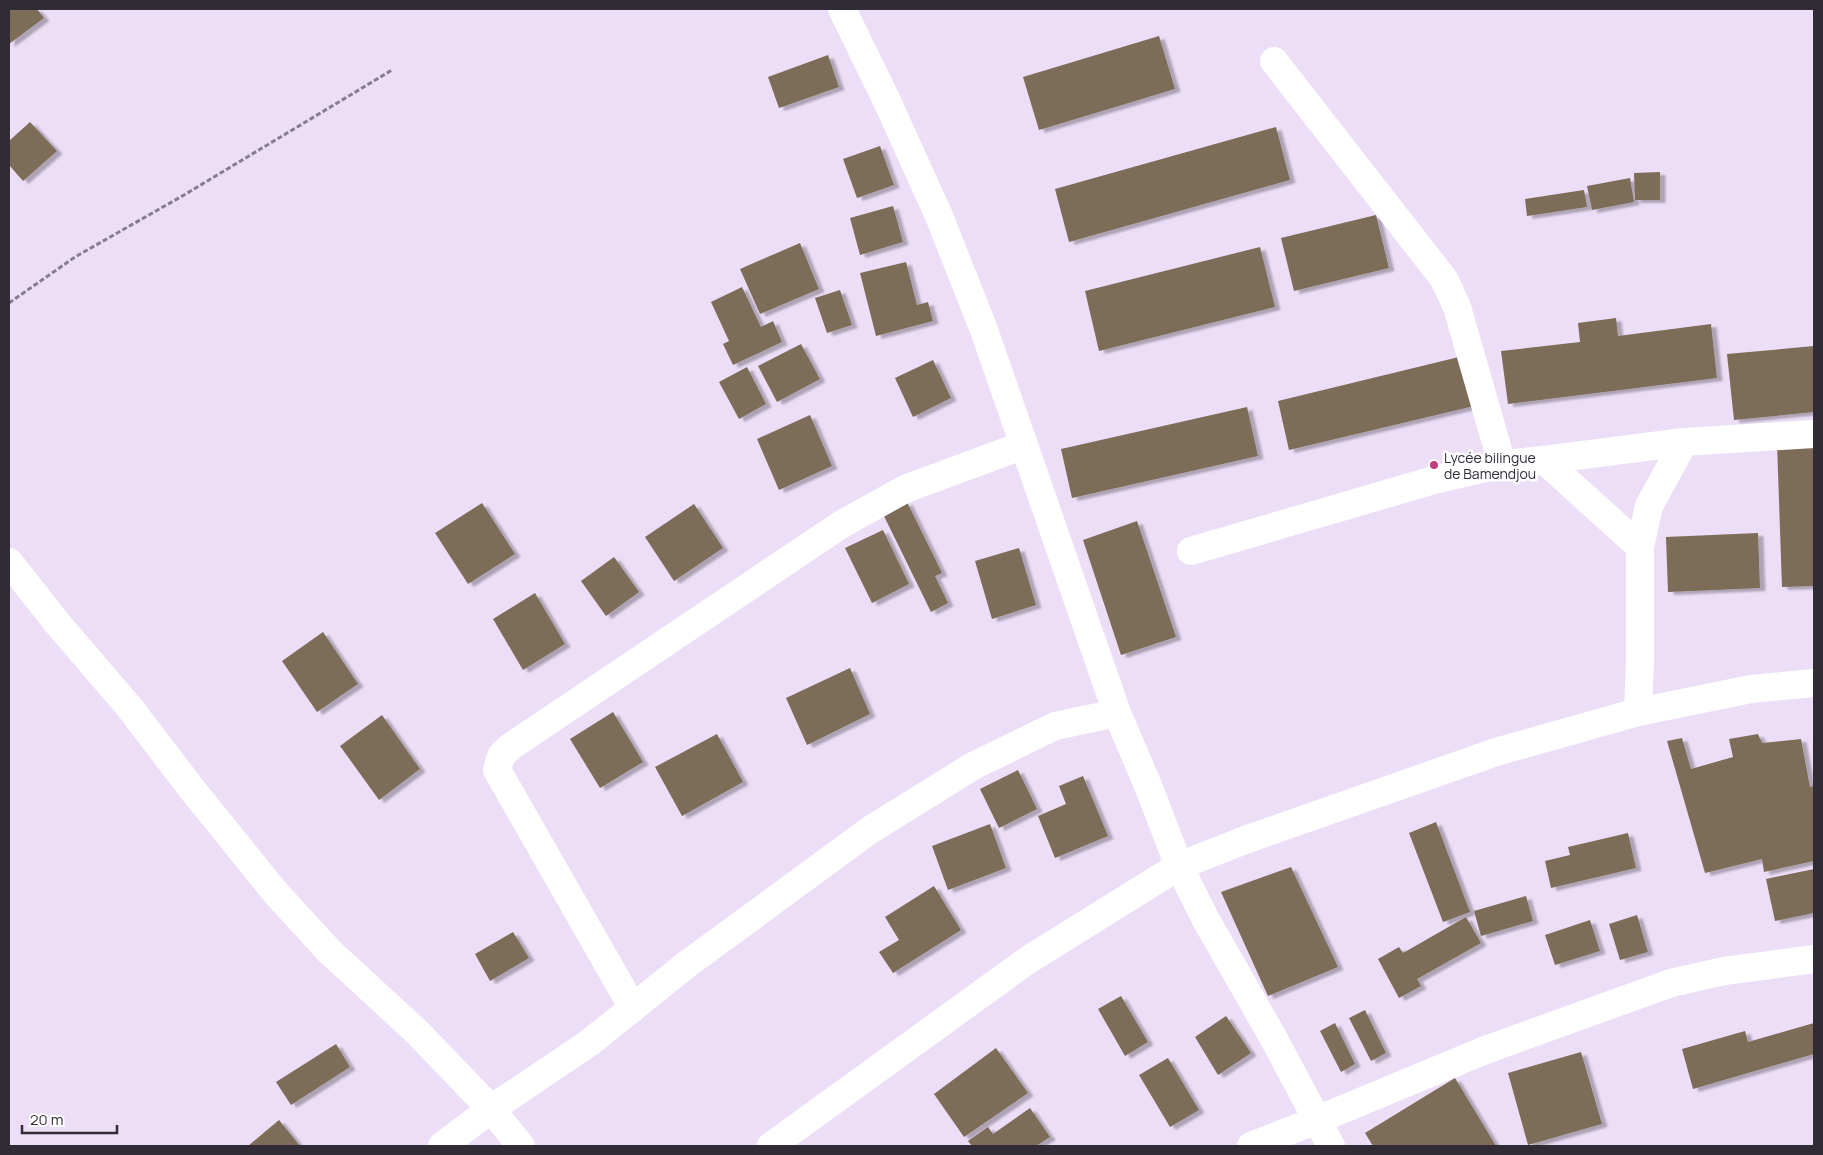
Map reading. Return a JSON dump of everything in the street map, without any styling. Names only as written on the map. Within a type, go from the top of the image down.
[{"type":"street","points":[[842,9],[886,99],[939,216],[984,330],[1117,713],[1179,866],[1206,920],[1331,1146]]},
{"type":"street","points":[[1274,61],[1444,279],[1457,307],[1502,464]]},
{"type":"street","points":[[1191,551],[1434,480],[1502,464],[1684,442],[1814,434]]},
{"type":"street","points":[[1638,712],[1640,547],[1649,506],[1684,442]]},
{"type":"street","points":[[633,1008],[497,770],[501,756],[510,747],[842,524],[905,489],[1024,445]]},
{"type":"street","points":[[1544,460],[1640,547]]},
{"type":"street","points":[[9,562],[58,624],[130,708],[191,788],[275,892],[329,951],[417,1032],[491,1109],[521,1146]]},
{"type":"street","points":[[771,1146],[1028,960],[1179,866],[1246,840],[1496,752],[1638,712],[1751,689],[1814,683]]},
{"type":"street","points":[[442,1146],[491,1109],[589,1043],[686,964],[870,830],[972,766],[1056,726],[1117,713]]},
{"type":"street","points":[[1251,1146],[1483,1051],[1671,984],[1724,970],[1814,959]]},
{"type":"path","points":[[9,303],[75,257],[184,195],[392,70]]},
{"type":"building","points":[[9,9],[37,9],[44,18],[9,44]]},
{"type":"building","points":[[1159,36],[1175,89],[1039,130],[1023,77]]},
{"type":"building","points":[[828,55],[839,87],[779,108],[768,77]]},
{"type":"building","points":[[30,122],[57,151],[23,181],[9,165],[9,141]]},
{"type":"building","points":[[1276,127],[1290,180],[1069,242],[1055,189]]},
{"type":"building","points":[[880,146],[894,185],[857,198],[843,159]]},
{"type":"building","points":[[1660,172],[1660,200],[1635,200],[1634,173]]},
{"type":"building","points":[[1630,178],[1634,202],[1592,210],[1587,186]]},
{"type":"building","points":[[1584,190],[1587,207],[1527,216],[1525,199]]},
{"type":"building","points":[[893,206],[903,242],[860,255],[850,218]]},
{"type":"building","points":[[1376,215],[1389,268],[1294,291],[1281,238]]},
{"type":"building","points":[[800,243],[819,289],[760,314],[740,269]]},
{"type":"building","points":[[1260,247],[1275,307],[1099,351],[1085,291]]},
{"type":"building","points":[[906,262],[917,305],[928,302],[933,321],[876,336],[860,273]]},
{"type":"building","points":[[742,287],[761,327],[773,321],[782,342],[733,365],[723,344],[729,341],[711,302]]},
{"type":"building","points":[[840,290],[852,325],[827,333],[815,298]]},
{"type":"building","points":[[1616,318],[1618,336],[1711,324],[1717,378],[1508,404],[1501,351],[1580,342],[1578,323]]},
{"type":"building","points":[[801,344],[820,379],[777,402],[758,366]]},
{"type":"building","points":[[1814,346],[1814,412],[1734,420],[1727,354]]},
{"type":"building","points":[[1463,356],[1474,406],[1289,450],[1278,401]]},
{"type":"building","points":[[933,360],[951,398],[913,417],[895,378]]},
{"type":"building","points":[[747,367],[766,404],[739,419],[719,382]]},
{"type":"building","points":[[1247,407],[1258,456],[1072,498],[1061,449]]},
{"type":"building","points":[[810,415],[832,466],[779,490],[757,439]]},
{"type":"building","points":[[1814,441],[1814,586],[1782,587],[1777,443]]},
{"type":"building","points":[[907,502],[942,573],[935,576],[948,603],[931,612],[883,514]]},
{"type":"building","points":[[482,503],[515,554],[468,584],[435,533]]},
{"type":"building","points":[[694,504],[723,548],[674,581],[645,537]]},
{"type":"building","points":[[1137,521],[1176,637],[1121,655],[1083,540]]},
{"type":"building","points":[[883,530],[909,584],[872,603],[845,548]]},
{"type":"building","points":[[1758,533],[1760,588],[1668,592],[1666,537]]},
{"type":"building","points":[[1019,548],[1036,605],[992,619],[975,561]]},
{"type":"building","points":[[614,557],[639,592],[606,616],[581,581]]},
{"type":"building","points":[[535,593],[565,644],[523,670],[493,619]]},
{"type":"building","points":[[323,632],[358,684],[317,712],[282,661]]},
{"type":"building","points":[[850,668],[870,714],[807,745],[786,698]]},
{"type":"building","points":[[613,712],[643,762],[600,788],[570,739]]},
{"type":"building","points":[[382,715],[420,769],[379,800],[340,746]]},
{"type":"building","points":[[717,734],[743,782],[682,816],[655,767]]},
{"type":"building","points":[[1758,734],[1762,743],[1801,739],[1810,787],[1814,786],[1814,861],[1764,872],[1762,859],[1705,873],[1667,741],[1682,738],[1691,769],[1733,757],[1729,739]]},
{"type":"building","points":[[1018,770],[1037,809],[999,828],[980,789]]},
{"type":"building","points":[[1083,776],[1108,836],[1055,858],[1038,816],[1066,804],[1059,786]]},
{"type":"building","points":[[1436,822],[1470,912],[1443,922],[1409,833]]},
{"type":"building","points":[[990,824],[1006,868],[948,890],[932,846]]},
{"type":"building","points":[[1628,833],[1636,868],[1551,888],[1545,861],[1570,855],[1568,847]]},
{"type":"building","points":[[1291,867],[1338,967],[1268,996],[1221,892]]},
{"type":"building","points":[[1814,869],[1814,913],[1775,921],[1766,879]]},
{"type":"building","points":[[934,886],[961,930],[893,973],[879,952],[899,940],[885,917]]},
{"type":"building","points":[[1526,896],[1533,921],[1481,936],[1474,911]]},
{"type":"building","points":[[1637,915],[1648,952],[1620,960],[1609,924]]},
{"type":"building","points":[[1466,917],[1481,943],[1417,979],[1421,986],[1399,998],[1378,959],[1399,947],[1403,953]]},
{"type":"building","points":[[1590,920],[1600,951],[1555,965],[1545,935]]},
{"type":"building","points":[[513,932],[529,958],[490,981],[475,954]]},
{"type":"building","points":[[1121,996],[1148,1042],[1125,1056],[1098,1009]]},
{"type":"building","points":[[1365,1010],[1386,1053],[1371,1061],[1349,1018]]},
{"type":"building","points":[[1226,1016],[1251,1053],[1218,1075],[1195,1037]]},
{"type":"building","points":[[1335,1023],[1355,1064],[1341,1072],[1320,1031]]},
{"type":"building","points":[[1814,1023],[1814,1054],[1693,1089],[1682,1049],[1745,1031],[1748,1042]]},
{"type":"building","points":[[336,1044],[350,1067],[291,1105],[276,1082]]},
{"type":"building","points":[[996,1048],[1028,1093],[964,1137],[934,1094]]},
{"type":"building","points":[[1581,1052],[1602,1124],[1528,1145],[1508,1073]]},
{"type":"building","points":[[1168,1058],[1199,1110],[1170,1127],[1139,1075]]},
{"type":"building","points":[[1455,1078],[1496,1146],[1373,1146],[1365,1133]]},
{"type":"building","points":[[1030,1108],[1050,1137],[1036,1146],[972,1146],[968,1141],[988,1127],[993,1134]]},
{"type":"building","points":[[279,1120],[300,1146],[248,1146]]},
{"type":"place","name":"Lycée bilingue de Bamendjou","points":[[1434,465]]}]
